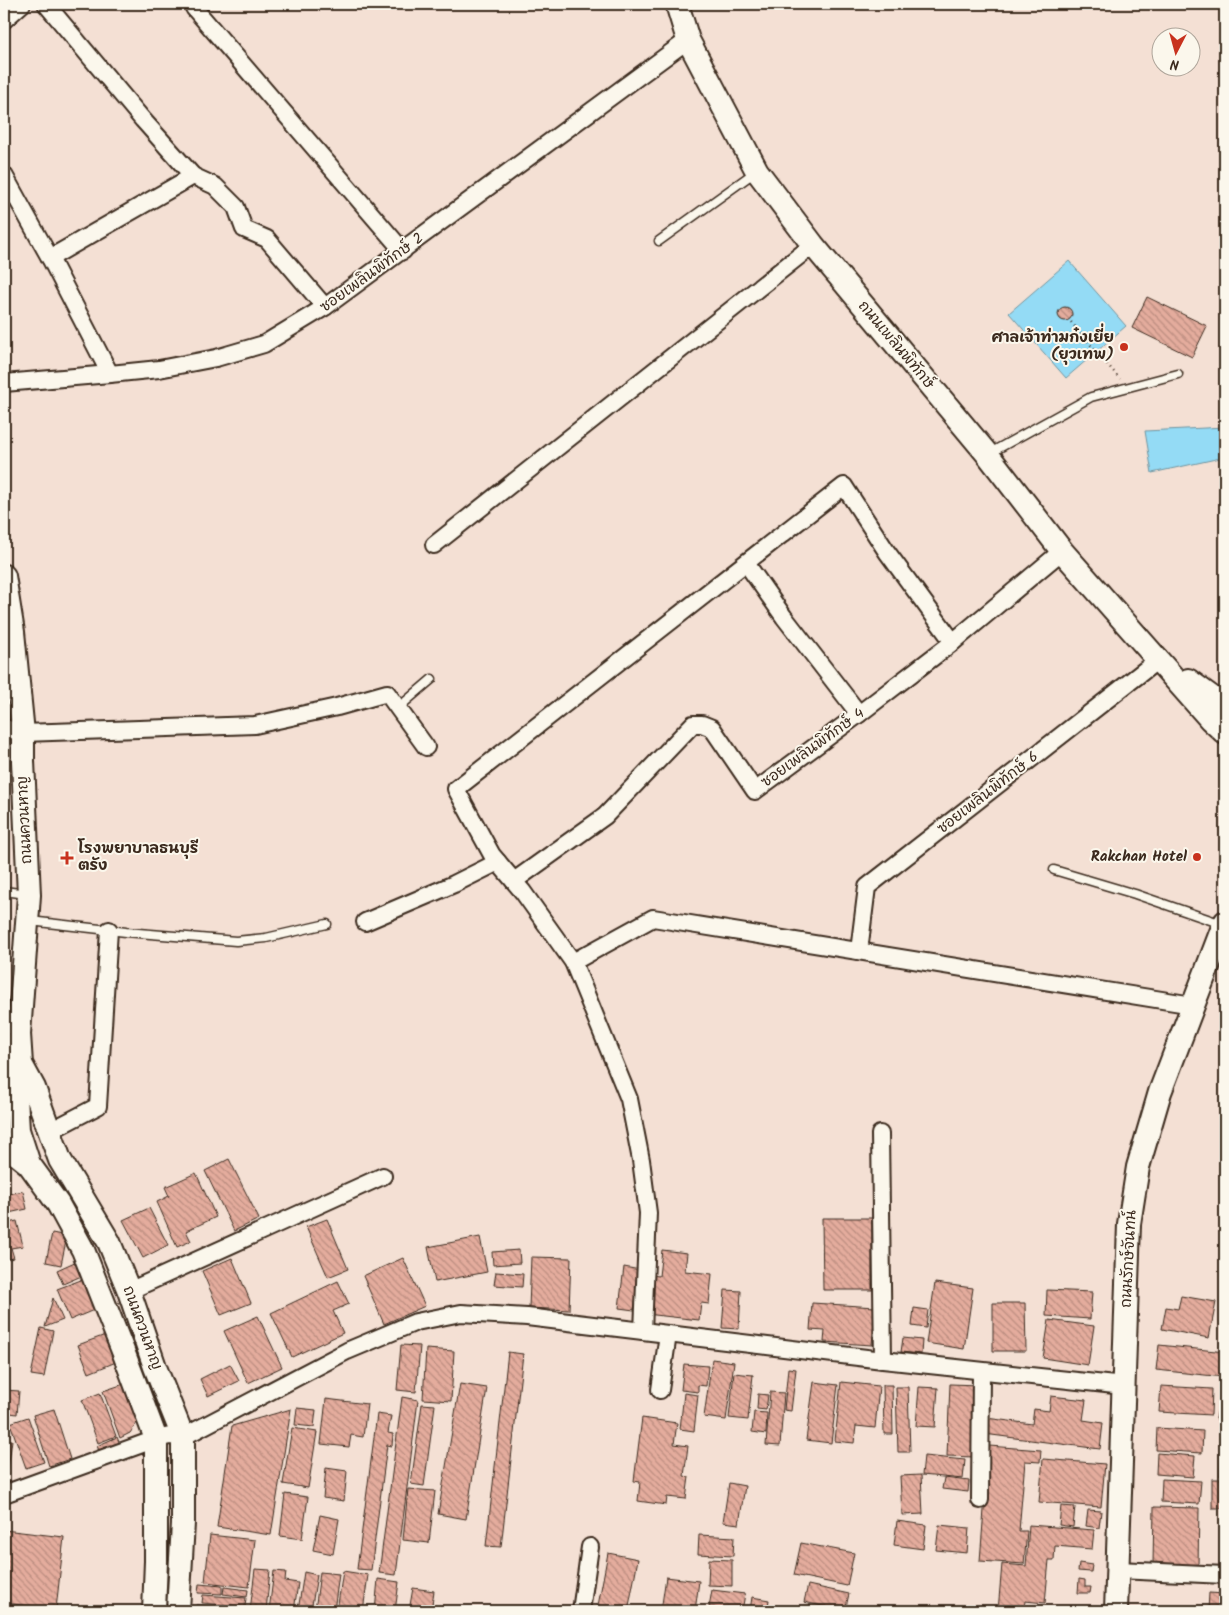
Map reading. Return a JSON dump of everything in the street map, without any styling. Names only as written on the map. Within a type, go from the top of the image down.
[{"type":"main road","name":"ถนนเพลินพิทักษ์","points":[[677,4],[688,40],[757,171],[813,245],[988,455],[1062,551],[1210,719],[1225,733]]},
{"type":"main road","name":"ถนนควนหาญ","points":[[4,576],[13,632],[14,731],[23,761],[29,894],[20,1025],[9,1131],[29,1164],[58,1204],[83,1250],[156,1439],[154,1611]]},
{"type":"main road","name":"ถนนเพลินพิทักษ์","points":[[1159,659],[1225,707]]},
{"type":"main road","name":"ถนนรักษ์จันทน์","points":[[1116,1611],[1130,1224],[1138,1167],[1160,1092],[1225,923]]},
{"type":"main road","name":"ถนนควนหาญ","points":[[13,1078],[34,1088],[60,1160],[109,1242],[183,1437],[183,1523],[178,1611]]},
{"type":"main road","points":[[9,1131],[60,1160]]},
{"type":"street","points":[[4,20],[22,4]]},
{"type":"street","points":[[46,4],[143,120],[193,176],[215,186],[236,207],[244,228],[267,239],[325,307]]},
{"type":"street","points":[[194,8],[403,251]]},
{"type":"street","name":"ซอยเพลินพิทักษ์ 2","points":[[4,383],[159,368],[216,358],[264,344],[325,307],[688,40]]},
{"type":"street","points":[[4,175],[50,258],[110,374]]},
{"type":"street","points":[[50,258],[193,176]]},
{"type":"street","points":[[434,545],[813,245]]},
{"type":"street","points":[[643,1331],[648,1213],[629,1099],[573,962],[514,881],[492,855],[456,789],[844,486],[887,552],[954,642]]},
{"type":"street","name":"ซอยเพลินพิทักษ์ 4","points":[[514,881],[605,816],[694,724],[702,724],[712,728],[755,791],[954,642],[1062,551]]},
{"type":"street","points":[[746,563],[784,617],[859,714]]},
{"type":"street","name":"ซอยเพลินพิทักษ์ 6","points":[[858,951],[867,887],[1159,659]]},
{"type":"street","points":[[14,731],[254,725],[337,707],[387,693],[426,747]]},
{"type":"street","points":[[365,922],[454,884],[498,862]]},
{"type":"street","points":[[573,962],[653,918],[1193,1005]]},
{"type":"street","points":[[50,1131],[98,1106],[109,930]]},
{"type":"street","points":[[880,1134],[883,1360]]},
{"type":"street","points":[[129,1291],[383,1176]]},
{"type":"street","points":[[4,1494],[156,1439],[170,1436],[183,1437],[347,1351],[416,1322],[461,1313],[527,1318],[1124,1386]]},
{"type":"street","points":[[660,1390],[668,1334]]},
{"type":"street","points":[[980,1500],[981,1371]]},
{"type":"street","points":[[581,1611],[590,1547]]},
{"type":"street","points":[[1118,1570],[1225,1575]]},
{"type":"lane","points":[[659,241],[757,171]]},
{"type":"lane","points":[[988,455],[1091,397],[1178,374]]},
{"type":"lane","points":[[398,708],[432,679]]},
{"type":"lane","points":[[1054,870],[1225,923]]},
{"type":"lane","points":[[4,891],[29,894]]},
{"type":"lane","points":[[28,920],[109,930],[236,941],[266,938],[327,924]]},
{"type":"path","points":[[1071,322],[1127,388]]},
{"type":"water","points":[[1069,261],[1126,326],[1066,378],[1009,313]]},
{"type":"water","points":[[1225,427],[1225,457],[1152,473],[1145,431]]},
{"type":"building","points":[[1147,297],[1207,326],[1192,357],[1132,328]]},
{"type":"building","points":[[1062,307],[1068,307],[1072,314],[1068,321],[1062,321],[1058,317],[1058,311]]},
{"type":"building","points":[[229,1159],[259,1219],[234,1231],[205,1171]]},
{"type":"building","points":[[196,1173],[216,1217],[186,1231],[191,1241],[177,1247],[157,1202],[169,1196],[165,1187]]},
{"type":"building","points":[[23,1191],[27,1209],[4,1214],[4,1195]]},
{"type":"building","points":[[149,1208],[168,1245],[143,1258],[123,1220]]},
{"type":"building","points":[[822,1218],[872,1218],[872,1290],[823,1290]]},
{"type":"building","points":[[327,1219],[348,1269],[328,1277],[306,1227]]},
{"type":"building","points":[[17,1221],[23,1246],[11,1248],[14,1258],[4,1260],[4,1224]]},
{"type":"building","points":[[52,1233],[67,1236],[61,1265],[46,1262]]},
{"type":"building","points":[[480,1237],[487,1272],[435,1282],[428,1247]]},
{"type":"building","points":[[519,1250],[520,1263],[493,1265],[492,1252]]},
{"type":"building","points":[[662,1250],[687,1253],[685,1271],[712,1274],[709,1304],[701,1303],[699,1320],[646,1314],[651,1275],[659,1276]]},
{"type":"building","points":[[531,1257],[571,1258],[569,1310],[529,1308]]},
{"type":"building","points":[[232,1258],[251,1303],[221,1315],[202,1271]]},
{"type":"building","points":[[403,1258],[425,1306],[384,1324],[363,1276]]},
{"type":"building","points":[[79,1260],[86,1274],[63,1284],[57,1270]]},
{"type":"building","points":[[624,1267],[640,1270],[634,1310],[619,1308]]},
{"type":"building","points":[[496,1272],[523,1274],[522,1287],[494,1285]]},
{"type":"building","points":[[89,1277],[101,1307],[70,1320],[57,1289]]},
{"type":"building","points":[[338,1281],[349,1304],[333,1311],[343,1333],[292,1357],[271,1313]]},
{"type":"building","points":[[935,1283],[973,1288],[964,1349],[926,1343]]},
{"type":"building","points":[[725,1290],[741,1291],[739,1329],[722,1328]]},
{"type":"building","points":[[1047,1290],[1092,1292],[1090,1319],[1046,1316]]},
{"type":"building","points":[[1181,1296],[1216,1302],[1209,1338],[1162,1329],[1166,1307],[1178,1309]]},
{"type":"building","points":[[53,1298],[63,1320],[45,1327]]},
{"type":"building","points":[[812,1303],[875,1307],[872,1345],[824,1342],[825,1331],[810,1330]]},
{"type":"building","points":[[993,1303],[1025,1303],[1026,1351],[993,1351]]},
{"type":"building","points":[[914,1308],[928,1310],[926,1328],[912,1326]]},
{"type":"building","points":[[1225,1312],[1225,1338],[1223,1338]]},
{"type":"building","points":[[258,1316],[282,1367],[248,1383],[224,1331]]},
{"type":"building","points":[[1049,1320],[1094,1326],[1088,1365],[1043,1358]]},
{"type":"building","points":[[41,1328],[53,1331],[44,1377],[31,1375]]},
{"type":"building","points":[[111,1333],[121,1360],[89,1373],[78,1345]]},
{"type":"building","points":[[903,1338],[922,1340],[921,1354],[901,1352]]},
{"type":"building","points":[[401,1345],[420,1346],[416,1392],[397,1390]]},
{"type":"building","points":[[1159,1345],[1225,1352],[1224,1377],[1156,1370]]},
{"type":"building","points":[[426,1349],[454,1351],[451,1401],[423,1399]]},
{"type":"building","points":[[508,1352],[523,1354],[501,1547],[486,1546]]},
{"type":"building","points":[[712,1359],[734,1362],[726,1420],[704,1417]]},
{"type":"building","points":[[230,1364],[239,1381],[208,1396],[200,1379]]},
{"type":"building","points":[[684,1364],[708,1366],[706,1386],[698,1385],[698,1392],[681,1390]]},
{"type":"building","points":[[788,1368],[796,1369],[791,1411],[784,1410]]},
{"type":"building","points":[[734,1373],[753,1375],[748,1420],[729,1418]]},
{"type":"building","points":[[130,1382],[139,1420],[130,1433],[120,1438],[103,1391]]},
{"type":"building","points":[[814,1382],[838,1385],[831,1443],[806,1440]]},
{"type":"building","points":[[841,1382],[879,1386],[875,1428],[856,1426],[854,1443],[835,1441]]},
{"type":"building","points":[[460,1384],[487,1388],[466,1519],[438,1514]]},
{"type":"building","points":[[950,1384],[978,1385],[974,1457],[947,1456]]},
{"type":"building","points":[[883,1385],[892,1385],[893,1434],[884,1434]]},
{"type":"building","points":[[1161,1386],[1212,1389],[1211,1415],[1159,1412]]},
{"type":"building","points":[[896,1387],[908,1387],[910,1452],[898,1452]]},
{"type":"building","points":[[919,1387],[938,1388],[935,1427],[916,1426]]},
{"type":"building","points":[[4,1390],[19,1391],[17,1414],[4,1412]]},
{"type":"building","points":[[770,1392],[784,1393],[780,1446],[766,1445]]},
{"type":"building","points":[[100,1393],[116,1436],[98,1443],[82,1400]]},
{"type":"building","points":[[684,1393],[698,1395],[694,1431],[680,1429]]},
{"type":"building","points":[[1221,1393],[1225,1394],[1225,1420],[1216,1419]]},
{"type":"building","points":[[758,1394],[768,1395],[766,1410],[757,1409]]},
{"type":"building","points":[[1051,1396],[1086,1400],[1083,1420],[1103,1423],[1100,1449],[984,1434],[986,1418],[1032,1424],[1034,1409],[1049,1411]]},
{"type":"building","points":[[402,1397],[418,1400],[396,1575],[379,1573]]},
{"type":"building","points":[[326,1399],[367,1404],[363,1437],[351,1435],[349,1447],[321,1444]]},
{"type":"building","points":[[422,1404],[435,1405],[424,1486],[411,1484]]},
{"type":"building","points":[[297,1408],[316,1410],[314,1427],[295,1425]]},
{"type":"building","points":[[54,1409],[70,1459],[49,1466],[33,1415]]},
{"type":"building","points":[[291,1409],[271,1535],[217,1527],[232,1426]]},
{"type":"building","points":[[754,1412],[767,1413],[766,1434],[752,1432]]},
{"type":"building","points":[[377,1414],[391,1416],[388,1433],[393,1434],[392,1446],[387,1445],[371,1570],[357,1569]]},
{"type":"building","points":[[28,1417],[44,1462],[26,1468],[10,1423]]},
{"type":"building","points":[[642,1418],[677,1423],[674,1444],[688,1446],[684,1476],[689,1477],[686,1499],[667,1497],[666,1505],[638,1501],[640,1482],[634,1481]]},
{"type":"building","points":[[292,1428],[317,1432],[308,1488],[283,1484]]},
{"type":"building","points":[[1157,1428],[1203,1431],[1202,1453],[1156,1450]]},
{"type":"building","points":[[117,1437],[121,1447],[101,1455],[97,1446]]},
{"type":"building","points":[[4,1439],[12,1440],[7,1476],[4,1475]]},
{"type":"building","points":[[1221,1444],[1225,1444],[1225,1476],[1220,1476]]},
{"type":"building","points":[[989,1446],[1041,1450],[1040,1462],[1025,1461],[1019,1531],[1027,1531],[1024,1564],[980,1561]]},
{"type":"building","points":[[1157,1453],[1195,1456],[1193,1477],[1156,1474]]},
{"type":"building","points":[[924,1456],[965,1460],[963,1479],[922,1475]]},
{"type":"building","points":[[1043,1459],[1105,1464],[1101,1507],[1039,1502]]},
{"type":"building","points":[[326,1468],[347,1471],[344,1501],[323,1498]]},
{"type":"building","points":[[921,1475],[923,1514],[902,1515],[900,1476]]},
{"type":"building","points":[[944,1478],[969,1481],[968,1492],[942,1489]]},
{"type":"building","points":[[1162,1479],[1201,1481],[1199,1504],[1161,1502]]},
{"type":"building","points":[[1212,1479],[1225,1479],[1225,1508],[1212,1508]]},
{"type":"building","points":[[729,1483],[745,1486],[739,1524],[723,1522]]},
{"type":"building","points":[[408,1489],[435,1491],[429,1543],[403,1540]]},
{"type":"building","points":[[285,1494],[308,1497],[302,1539],[280,1536]]},
{"type":"building","points":[[1061,1506],[1075,1507],[1073,1527],[1059,1525]]},
{"type":"building","points":[[1154,1507],[1199,1508],[1198,1566],[1153,1565]]},
{"type":"building","points":[[1088,1510],[1101,1511],[1099,1528],[1086,1526]]},
{"type":"building","points":[[320,1515],[339,1519],[333,1554],[313,1550]]},
{"type":"building","points":[[897,1521],[926,1525],[923,1549],[894,1545]]},
{"type":"building","points":[[939,1525],[969,1528],[967,1553],[936,1550]]},
{"type":"building","points":[[1029,1525],[1094,1530],[1092,1549],[1055,1546],[1054,1560],[1049,1560],[1045,1603],[1025,1601],[1024,1611],[998,1611],[1002,1564],[1026,1566]]},
{"type":"building","points":[[4,1530],[64,1537],[56,1609],[4,1603]]},
{"type":"building","points":[[210,1535],[255,1540],[249,1587],[205,1582]]},
{"type":"building","points":[[699,1535],[734,1537],[733,1556],[698,1554]]},
{"type":"building","points":[[801,1543],[854,1553],[847,1586],[794,1575]]},
{"type":"building","points":[[608,1553],[638,1559],[628,1611],[597,1611]]},
{"type":"building","points":[[709,1559],[732,1560],[732,1586],[708,1585]]},
{"type":"building","points":[[1079,1563],[1092,1565],[1091,1572],[1078,1571]]},
{"type":"building","points":[[255,1569],[270,1570],[266,1611],[250,1611]]},
{"type":"building","points":[[274,1571],[286,1572],[285,1581],[298,1583],[294,1611],[269,1611]]},
{"type":"building","points":[[343,1571],[368,1575],[363,1611],[337,1611]]},
{"type":"building","points":[[304,1572],[317,1575],[311,1611],[298,1611]]},
{"type":"building","points":[[320,1572],[339,1574],[334,1611],[315,1611]]},
{"type":"building","points":[[666,1577],[699,1581],[695,1611],[661,1611]]},
{"type":"building","points":[[378,1579],[399,1582],[395,1611],[375,1611]]},
{"type":"building","points":[[1079,1579],[1085,1580],[1085,1587],[1091,1587],[1090,1593],[1078,1593]]},
{"type":"building","points":[[199,1584],[222,1586],[222,1594],[198,1593]]},
{"type":"building","points":[[808,1585],[849,1594],[845,1611],[804,1602]]},
{"type":"building","points":[[224,1587],[248,1590],[247,1597],[223,1594]]},
{"type":"building","points":[[413,1588],[434,1591],[431,1611],[409,1611]]},
{"type":"building","points":[[712,1590],[745,1594],[742,1611],[709,1607]]},
{"type":"building","points":[[1209,1593],[1225,1594],[1225,1611],[1208,1611]]},
{"type":"building","points":[[203,1595],[246,1598],[245,1607],[202,1603]]},
{"type":"building","points":[[752,1597],[769,1600],[768,1606],[779,1608],[779,1611],[750,1611]]},
{"type":"building","points":[[196,1605],[244,1608],[244,1611],[196,1611]]},
{"type":"building","points":[[59,1608],[93,1611],[59,1611]]},
{"type":"place","name":"ศาลเจ้าท่ามก๋งเยี่ย (ยุวเทพ)","points":[[1124,347]]},
{"type":"place","name":"Rakchan Hotel","points":[[1197,857]]},
{"type":"place","name":"โรงพยาบาลธนบุรี ตรัง","points":[[67,858]]}]
